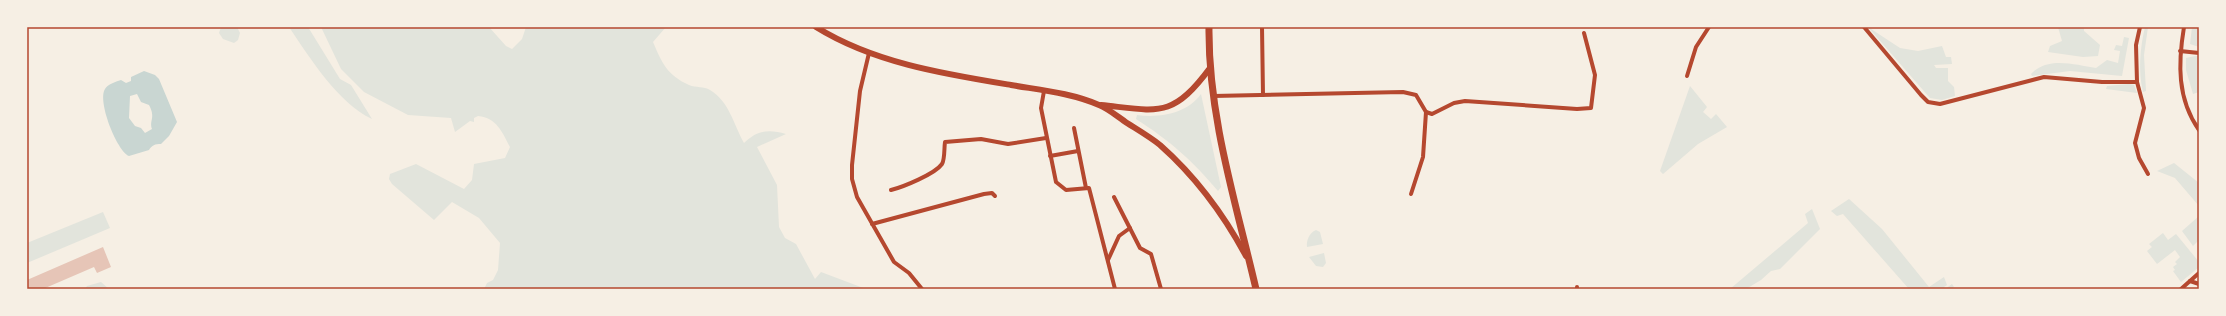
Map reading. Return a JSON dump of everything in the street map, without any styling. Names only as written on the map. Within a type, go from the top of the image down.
[{"type":"main road","points":[[816,27],[831,36],[869,53],[932,71],[1044,91],[1100,105],[1150,110],[1172,106],[1183,100],[1210,68]]},
{"type":"main road","points":[[1209,27],[1210,68],[1213,96],[1256,289]]},
{"type":"main road","points":[[1100,105],[1159,144],[1188,172],[1234,234],[1250,264]]},
{"type":"street","points":[[1262,27],[1264,95]]},
{"type":"street","points":[[1687,76],[1696,47],[1709,27]]},
{"type":"street","points":[[1864,27],[1928,102],[1940,104],[2044,77],[2102,82],[2137,82]]},
{"type":"street","points":[[2140,27],[2136,45],[2137,82],[2144,108],[2136,143],[2139,158],[2148,174]]},
{"type":"street","points":[[2184,27],[2180,51],[2180,79],[2184,100],[2199,130]]},
{"type":"street","points":[[1426,112],[1432,114],[1454,103],[1464,101],[1577,109],[1591,108],[1595,75],[1584,33]]},
{"type":"street","points":[[2180,51],[2199,53]]},
{"type":"street","points":[[869,53],[860,91],[852,164],[852,179],[858,197],[894,262],[912,277],[922,289]]},
{"type":"street","points":[[1044,91],[1041,108],[1056,182],[1066,190],[1086,188]]},
{"type":"street","points":[[1213,96],[1403,92],[1416,95],[1426,112],[1423,157],[1411,194]]},
{"type":"street","points":[[1074,128],[1086,188],[1089,188],[1115,289]]},
{"type":"street","points":[[890,190],[921,177],[941,165],[943,162],[945,142],[981,140],[1008,144],[1046,138]]},
{"type":"street","points":[[1050,156],[1078,151]]},
{"type":"street","points":[[872,224],[984,194],[992,193],[994,196]]},
{"type":"street","points":[[1114,197],[1140,248],[1151,254],[1161,289]]},
{"type":"street","points":[[1108,261],[1119,236],[1130,228]]},
{"type":"street","points":[[2181,289],[2199,273]]},
{"type":"street","points":[[2190,281],[2199,284]]},
{"type":"shaded area","points":[[221,27],[237,27],[240,33],[238,40],[234,43],[223,39],[219,33]]},
{"type":"shaded area","points":[[289,27],[308,27],[340,79],[351,85],[372,119],[360,112],[336,91],[316,66]]},
{"type":"shaded area","points":[[321,27],[489,27],[506,46],[512,49],[522,39],[526,27],[666,27],[653,42],[666,68],[675,77],[689,85],[703,87],[717,95],[722,100],[730,114],[744,143],[759,133],[774,131],[786,134],[757,147],[777,185],[779,227],[785,238],[796,244],[815,279],[821,272],[866,289],[484,289],[487,283],[493,280],[498,270],[500,243],[479,218],[452,202],[434,220],[392,184],[389,179],[390,174],[416,164],[464,189],[472,180],[474,164],[505,158],[510,147],[501,131],[490,120],[485,117],[478,116],[474,118],[474,122],[470,121],[455,132],[451,118],[408,115],[364,92],[341,69]]},
{"type":"shaded area","points":[[1868,27],[1900,48],[1918,51],[1942,46],[1946,57],[1951,57],[1952,64],[1934,65],[1936,68],[1948,68],[1948,81],[1954,87],[1955,96],[1942,100],[1930,98]]},
{"type":"shaded area","points":[[2058,27],[2084,27],[2084,31],[2100,45],[2098,56],[2083,57],[2048,52],[2050,46],[2062,41]]},
{"type":"shaded area","points":[[2145,27],[2148,27],[2144,55],[2146,91],[2143,92],[2140,76],[2140,60]]},
{"type":"shaded area","points":[[2192,27],[2197,27],[2199,47],[2190,44]]},
{"type":"shaded area","points":[[2124,37],[2129,38],[2122,76],[2070,71],[2032,76],[2031,74],[2038,68],[2054,63],[2096,68],[2107,60],[2118,63],[2120,51],[2114,50],[2116,45],[2122,46]]},
{"type":"shaded area","points":[[2199,56],[2199,92],[2193,94],[2186,70],[2186,58]]},
{"type":"shaded area","points":[[144,71],[155,75],[159,79],[177,122],[169,136],[161,144],[154,145],[149,150],[129,156],[124,152],[114,136],[106,114],[103,95],[106,87],[110,84],[121,80],[126,83],[131,81],[131,77]],"holes":[[[137,94],[141,102],[149,105],[152,113],[152,129],[145,133],[141,128],[135,126],[129,118],[130,96]]]},
{"type":"shaded area","points":[[2134,85],[2137,93],[2106,89],[2107,86]]},
{"type":"shaded area","points":[[1690,86],[1707,107],[1703,112],[1711,119],[1716,114],[1727,127],[1698,144],[1663,174],[1660,171]]},
{"type":"shaded area","points":[[1201,94],[1221,187],[1218,191],[1180,152],[1136,119],[1137,115],[1163,115],[1180,110],[1195,101]]},
{"type":"shaded area","points":[[2174,163],[2199,183],[2199,206],[2175,178],[2157,171]]},
{"type":"shaded area","points":[[1849,199],[1882,229],[1929,287],[1944,277],[1947,285],[1944,287],[1945,289],[1909,289],[1843,214],[1837,216],[1831,211]]},
{"type":"shaded area","points":[[1812,209],[1820,229],[1780,269],[1771,271],[1761,280],[1746,289],[1730,289],[1808,223],[1805,214]]},
{"type":"shaded area","points":[[103,212],[110,228],[27,263],[27,243]]},
{"type":"shaded area","points":[[2199,216],[2199,240],[2193,246],[2182,231]]},
{"type":"shaded area","points":[[1316,230],[1320,232],[1323,244],[1307,247],[1308,237]]},
{"type":"shaded area","points":[[2163,233],[2168,240],[2176,234],[2199,262],[2199,267],[2181,282],[2173,271],[2175,270],[2173,267],[2177,264],[2175,262],[2180,257],[2175,250],[2157,264],[2147,251],[2152,247],[2149,244]]},
{"type":"shaded area","points":[[1324,253],[1326,263],[1323,267],[1316,266],[1309,257]]},
{"type":"shaded area","points":[[101,282],[109,289],[85,289],[87,286]]},
{"type":"shaded area","points":[[1952,284],[1954,287],[1951,289],[1945,289]]},
{"type":"building","points":[[103,247],[111,267],[97,273],[94,267],[43,289],[27,289],[27,280]]}]
